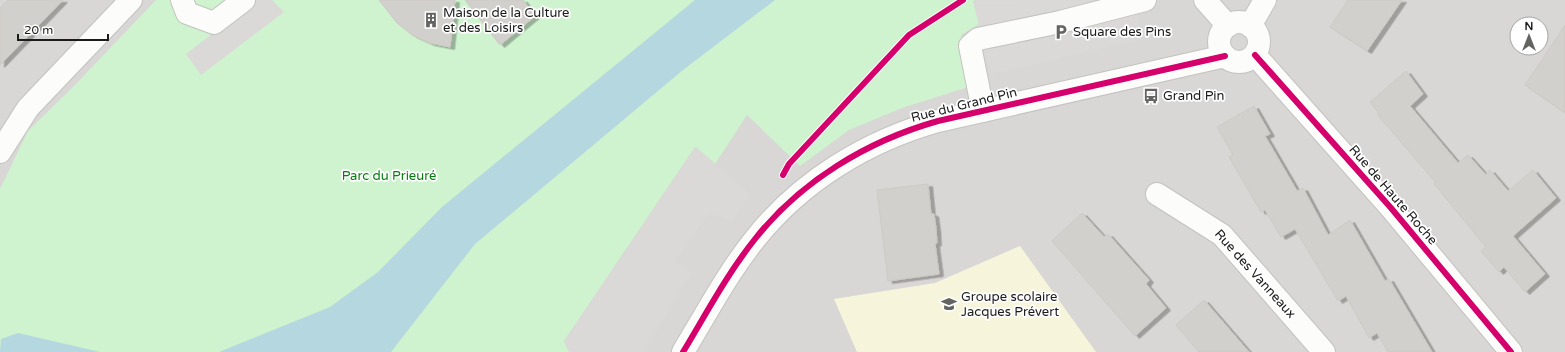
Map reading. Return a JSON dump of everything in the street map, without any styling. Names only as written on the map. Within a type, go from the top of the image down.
[{"type":"street","points":[[0,152],[28,108],[130,0]]},
{"type":"street","points":[[182,0],[187,13],[214,23],[244,0]]},
{"type":"street","points":[[983,111],[970,46],[978,39],[1060,22],[1145,0]]},
{"type":"street","points":[[1205,0],[1228,26]]},
{"type":"street","points":[[1250,26],[1265,0]]},
{"type":"street","points":[[1239,22],[1250,26],[1257,33],[1259,42],[1255,55],[1248,60],[1240,62],[1232,61],[1225,56],[1220,48],[1220,38],[1228,26],[1239,22]]},
{"type":"street","name":"Rue de Haute Roche","points":[[1255,55],[1391,208],[1512,352]]},
{"type":"street","name":"Rue du Grand Pin","points":[[683,352],[720,289],[754,240],[787,204],[806,188],[845,161],[893,136],[938,121],[1225,56]]},
{"type":"street","name":"Rue des Vanneaux","points":[[1157,194],[1222,234],[1324,352]]},
{"type":"shaded area","points":[[0,0],[1565,0],[1565,352],[0,352]]},
{"type":"shaded area","points":[[256,0],[272,0],[284,12],[201,75],[186,54]]},
{"type":"shaded area","name":"Square des Pins","points":[[1134,0],[1142,39],[991,74],[973,1]]},
{"type":"shaded area","points":[[696,147],[750,194],[733,220],[708,214],[675,261],[691,273],[644,352],[569,352],[564,341]]},
{"type":"shaded area","name":"Groupe scolaire Jacques Prévert","points":[[1020,246],[1096,352],[857,352],[834,299],[935,283]]},
{"type":"green space","name":"Parc du Prieuré","points":[[156,0],[976,0],[973,1],[979,24],[961,35],[968,87],[902,108],[849,130],[800,166],[747,115],[715,164],[695,147],[564,341],[569,352],[0,352],[0,189],[28,131],[74,86]]},
{"type":"water","points":[[695,0],[775,0],[683,70],[475,244],[391,352],[219,352],[330,307],[378,272],[442,207]]},
{"type":"water","points":[[18,333],[100,352],[0,352],[1,339]]},
{"type":"building","points":[[8,0],[63,0],[0,65],[0,8]]},
{"type":"building","points":[[379,0],[455,0],[450,47],[430,43],[412,35],[397,23]]},
{"type":"building","points":[[465,0],[523,0],[535,16],[500,45]]},
{"type":"building","points":[[1348,0],[1402,0],[1367,51],[1330,27]]},
{"type":"building","points":[[1565,25],[1565,113],[1525,85],[1544,56],[1549,56],[1549,49]]},
{"type":"building","points":[[1406,71],[1423,94],[1410,106],[1458,163],[1468,155],[1486,175],[1490,170],[1508,191],[1533,170],[1556,198],[1513,236],[1545,274],[1525,292],[1504,267],[1499,272],[1481,251],[1486,247],[1434,184],[1436,183],[1377,114],[1379,113],[1370,102]]},
{"type":"building","points":[[1254,106],[1270,134],[1265,136],[1297,191],[1303,188],[1328,235],[1350,220],[1385,281],[1389,279],[1432,352],[1388,352],[1377,333],[1369,338],[1346,296],[1338,301],[1295,229],[1281,237],[1265,210],[1261,212],[1229,157],[1233,155],[1217,127]]},
{"type":"building","points":[[928,184],[931,214],[934,214],[936,228],[937,243],[935,244],[939,274],[888,281],[877,190]]},
{"type":"building","points":[[1082,213],[1104,237],[1108,234],[1149,280],[1146,284],[1166,308],[1135,336],[1052,241]]},
{"type":"building","points":[[1204,300],[1249,352],[1199,352],[1176,325]]},
{"type":"cycle path","points":[[783,175],[789,164],[909,35],[963,0]]},
{"type":"cycle path","points":[[1255,55],[1391,208],[1511,352]]},
{"type":"cycle path","points":[[683,352],[735,266],[773,218],[814,181],[861,152],[912,129],[938,121],[1225,56]]},
{"type":"place","name":"Maison de la Culture et des Loisirs","points":[[431,20]]},
{"type":"place","name":"Square des Pins","points":[[1061,32]]},
{"type":"place","name":"Grand Pin","points":[[1151,96]]},
{"type":"place","name":"Groupe scolaire Jacques Prévert","points":[[949,304]]}]
